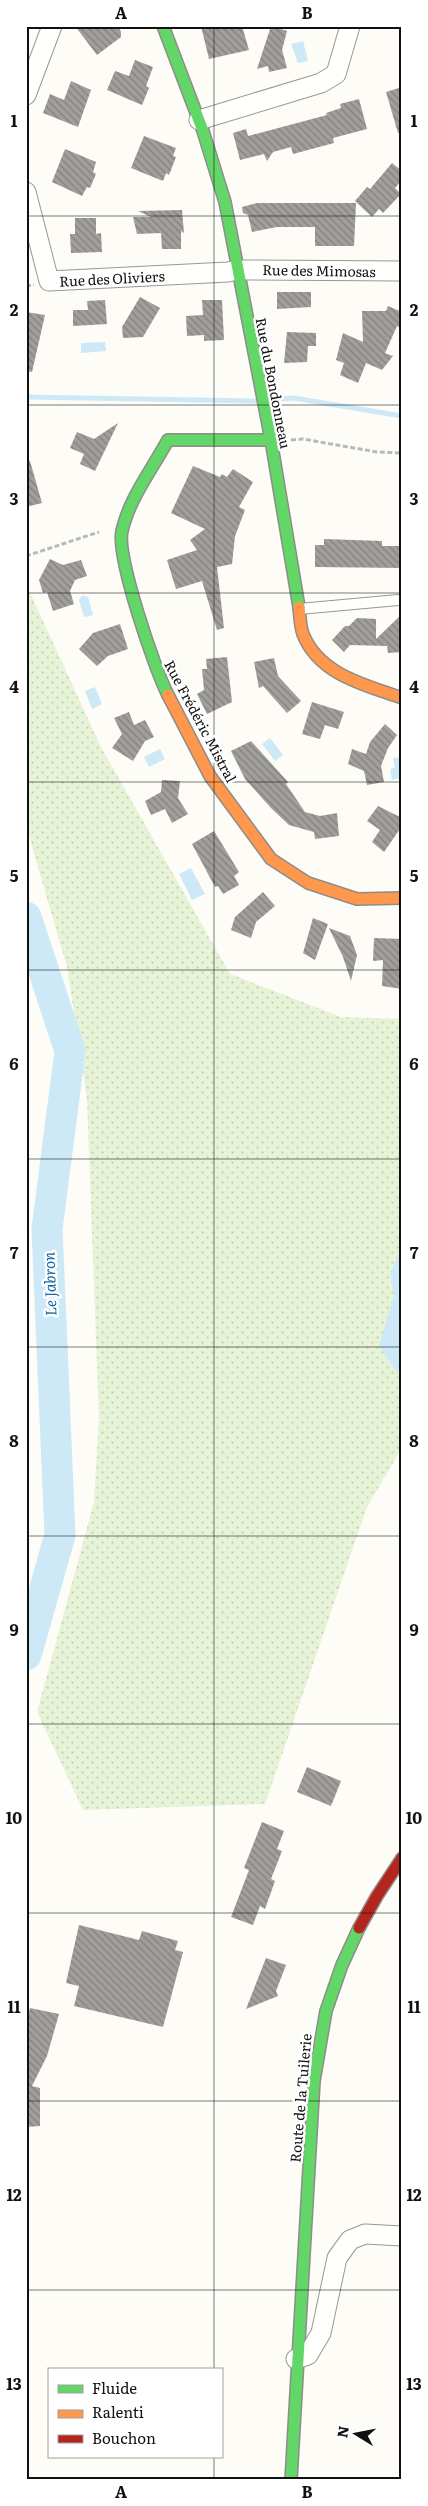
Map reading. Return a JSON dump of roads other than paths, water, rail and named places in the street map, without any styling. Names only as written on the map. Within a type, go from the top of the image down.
[{"type":"street","points":[[26,95],[52,26]]},
{"type":"street","name":"Rue du Bondonneau","points":[[163,26],[199,120],[225,202],[271,440],[303,634],[311,646],[339,675],[402,698]]},
{"type":"street","points":[[199,120],[321,84],[336,74],[350,26]]},
{"type":"street","name":"Rue des Oliviers","points":[[26,192],[49,281],[237,270]]},
{"type":"street","name":"Rue des Mimosas","points":[[237,270],[402,271]]},
{"type":"street","name":"Rue Frédéric Mistral","points":[[271,440],[168,440],[131,506],[121,533],[123,560],[157,674],[210,776],[271,859],[308,883],[356,899],[402,898]]},
{"type":"street","name":"Route de la Tuilerie","points":[[291,2480],[296,2359],[313,2084],[321,2030],[338,1976],[362,1923],[402,1858]]},
{"type":"street","points":[[296,2359],[308,2355],[321,2333],[337,2258],[350,2240],[365,2234],[402,2236]]},
{"type":"lane","points":[[298,609],[398,600]]},
{"type":"water","points":[[303,41],[308,61],[298,63],[291,44]]},
{"type":"water","points":[[105,342],[106,351],[81,353],[81,343]]},
{"type":"water","points":[[82,595],[88,597],[93,615],[84,617],[79,600]]},
{"type":"water","points":[[95,687],[102,704],[92,709],[85,691]]},
{"type":"water","points":[[270,738],[283,755],[275,761],[262,744]]},
{"type":"water","points":[[160,749],[165,759],[149,767],[144,757]]},
{"type":"water","points":[[402,757],[402,778],[392,780],[390,769],[395,768],[393,758]]},
{"type":"water","points":[[191,868],[205,894],[192,900],[179,874]]},
{"type":"water","points":[[402,1248],[402,1370],[397,1372],[379,1346],[394,1295],[390,1273]]},
{"type":"waterway","points":[[26,397],[255,401]]},
{"type":"waterway","points":[[271,400],[294,398],[402,416]]},
{"type":"waterway","name":"Le Jabron","points":[[26,917],[70,1051],[47,1229],[60,1535],[26,1655]]}]
